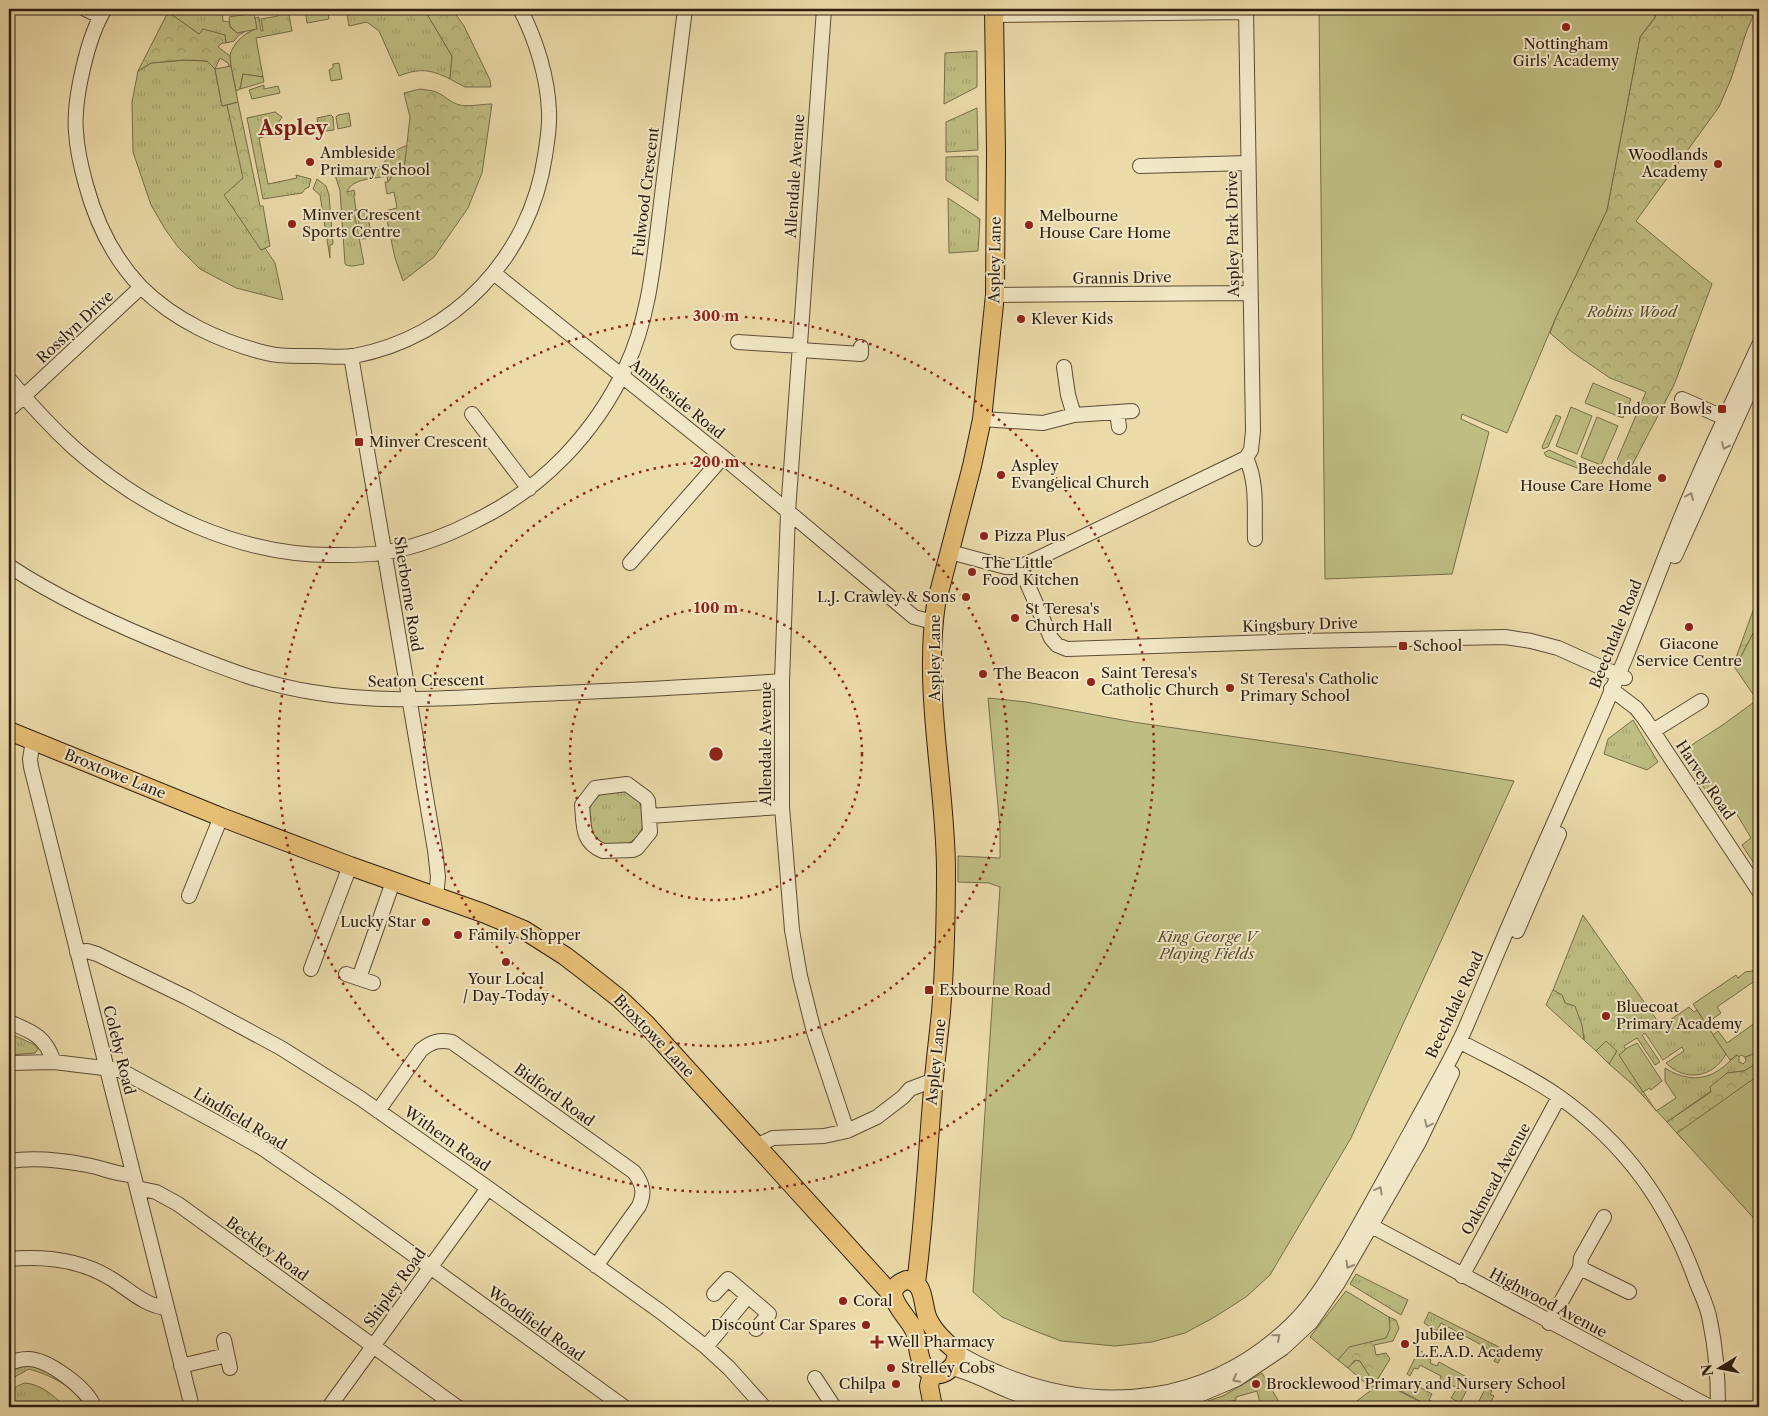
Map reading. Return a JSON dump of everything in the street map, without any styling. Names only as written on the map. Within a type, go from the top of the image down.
[{"type":"main road","name":"Aspley Lane","points":[[916,1283],[941,1010],[946,868],[934,698],[933,622],[982,419],[995,295],[996,144],[994,12]]},
{"type":"main road","name":"Broxtowe Lane","points":[[9,731],[221,817],[393,882],[482,913],[524,930],[565,956],[620,999],[646,1024],[893,1296],[898,1308],[914,1329],[922,1364],[932,1374]]},
{"type":"main road","points":[[893,1296],[895,1288],[903,1281],[910,1280],[916,1283],[921,1288],[928,1320],[935,1331],[956,1350],[957,1359],[952,1368],[939,1374],[932,1374],[929,1386],[933,1407]]},
{"type":"street","points":[[85,9],[103,13],[88,51],[79,86],[75,129],[79,161],[96,218],[106,238],[141,287],[177,316],[201,330],[234,343],[268,354],[298,356],[351,356],[379,350],[399,342],[442,321],[495,274],[516,239],[537,194],[547,143],[549,112],[545,81],[530,27],[520,9]]},
{"type":"street","name":"Fulwood Crescent","points":[[9,379],[74,448],[108,476],[155,506],[196,526],[234,541],[321,556],[385,552],[417,545],[464,527],[503,507],[551,471],[576,445],[600,412],[622,376],[640,332],[651,282],[685,9]]},
{"type":"street","name":"Allendale Avenue","points":[[824,9],[788,512],[782,681],[782,806],[792,930],[800,976],[814,1032],[847,1131]]},
{"type":"street","points":[[994,12],[1246,10]]},
{"type":"street","name":"Aspley Park Drive","points":[[1246,10],[1253,431],[1251,450],[1246,458]]},
{"type":"street","points":[[1140,166],[1248,163]]},
{"type":"street","name":"Ambleside Road","points":[[495,274],[723,457],[908,612],[933,622]]},
{"type":"street","name":"Rosslyn Drive","points":[[9,410],[141,287]]},
{"type":"street","name":"Grannis Drive","points":[[995,295],[1250,293]]},
{"type":"street","points":[[738,342],[861,354],[861,347]]},
{"type":"street","name":"Beechdale Road","points":[[1730,420],[1759,345]]},
{"type":"street","name":"Sherborne Road","points":[[351,356],[435,850],[438,877],[436,897]]},
{"type":"street","points":[[1064,367],[1068,395],[1074,415]]},
{"type":"street","name":"Beechdale Road","points":[[956,1350],[973,1363],[1044,1391],[1067,1396],[1139,1405],[1205,1381],[1252,1357],[1294,1322],[1367,1224],[1419,1142],[1462,1043],[1545,867],[1692,491],[1759,370]]},
{"type":"street","points":[[1682,399],[1730,420]]},
{"type":"street","points":[[982,419],[1042,423],[1074,415],[1132,411]]},
{"type":"street","points":[[1117,412],[1119,428]]},
{"type":"street","points":[[472,414],[529,489]]},
{"type":"street","points":[[630,563],[723,457]]},
{"type":"street","points":[[950,552],[1006,567],[1020,567],[1246,458],[1252,471],[1254,482],[1255,539]]},
{"type":"street","name":"Seaton Crescent","points":[[9,566],[70,601],[143,636],[218,666],[263,681],[312,692],[372,700],[409,700],[607,692],[782,681]]},
{"type":"street","name":"Kingsbury Drive","points":[[1020,567],[1051,638],[1057,645],[1067,649],[1303,641],[1505,637],[1558,648],[1621,676]]},
{"type":"street","name":"Harvey Road","points":[[1614,691],[1636,708],[1653,731],[1759,891]]},
{"type":"street","points":[[1653,731],[1701,701]]},
{"type":"street","name":"Coleby Road","points":[[33,741],[30,758],[31,766],[192,1407]]},
{"type":"street","points":[[627,784],[646,798],[649,816],[650,832],[637,848],[633,850],[603,852],[586,838],[584,834],[582,805],[595,788],[627,784]]},
{"type":"street","points":[[649,816],[782,806]]},
{"type":"street","points":[[189,896],[221,817]]},
{"type":"street","points":[[312,969],[350,866]]},
{"type":"street","points":[[359,978],[393,882]]},
{"type":"street","name":"Withern Road","points":[[77,952],[87,951],[97,954],[188,998],[282,1048],[378,1111],[488,1188],[706,1347],[730,1368],[764,1407]]},
{"type":"street","points":[[346,974],[373,983]]},
{"type":"street","points":[[9,1022],[42,1039],[48,1046],[54,1062]]},
{"type":"street","name":"Bidford Road","points":[[378,1111],[421,1050],[428,1044],[436,1041],[452,1042],[634,1172],[640,1180],[643,1188],[642,1198],[638,1206],[596,1266]]},
{"type":"street","points":[[1462,1043],[1518,1071],[1559,1097],[1602,1130],[1642,1178],[1673,1225],[1686,1252],[1710,1319],[1717,1365],[1718,1407]]},
{"type":"street","name":"Lindfield Road","points":[[9,1063],[54,1062],[120,1070],[262,1148],[339,1201],[430,1268]]},
{"type":"street","points":[[756,1146],[773,1138],[824,1136],[847,1131],[877,1117],[910,1089],[934,1080]]},
{"type":"street","points":[[903,1096],[932,1100]]},
{"type":"street","name":"Oakmead Avenue","points":[[1462,1276],[1559,1097]]},
{"type":"street","name":"Beckley Road","points":[[9,1160],[36,1159],[88,1165],[120,1174],[178,1204],[457,1407]]},
{"type":"street","name":"Shipley Road","points":[[329,1407],[488,1188]]},
{"type":"street","points":[[1549,1323],[1580,1268],[1580,1258],[1604,1216]]},
{"type":"street","name":"Highwood Avenue","points":[[1367,1224],[1549,1323],[1710,1407]]},
{"type":"street","points":[[9,1258],[47,1258],[76,1263],[108,1277],[150,1305],[167,1308]]},
{"type":"street","name":"Woodfield Road","points":[[430,1268],[624,1407]]},
{"type":"street","points":[[1580,1268],[1629,1292]]},
{"type":"street","points":[[714,1294],[728,1278],[769,1314],[756,1329]]},
{"type":"street","points":[[706,1347],[748,1296]]},
{"type":"street","points":[[181,1366],[229,1362],[224,1340]]},
{"type":"street","points":[[9,1364],[29,1359],[49,1366],[88,1395],[94,1407]]},
{"type":"street","points":[[952,1368],[1012,1392],[1059,1406],[1073,1407]]},
{"type":"street","points":[[815,1378],[834,1407]]},
{"type":"green space","points":[[173,9],[222,9],[223,21],[229,22],[230,27],[237,33],[246,31],[234,41],[226,43],[225,35],[199,34],[168,12]]},
{"type":"green space","points":[[279,9],[288,9],[292,31],[256,38],[263,77],[243,74],[240,89],[236,91],[230,63],[230,55],[234,46],[240,38],[257,29],[255,18],[259,17],[261,31],[263,31],[261,19],[278,16]]},
{"type":"green space","points":[[305,9],[327,9],[329,19],[307,23]]},
{"type":"green space","points":[[346,9],[424,9],[452,56],[450,79],[436,73],[424,71],[399,76],[379,31],[367,22],[349,26]]},
{"type":"green space","points":[[424,9],[452,9],[464,26],[490,80],[491,87],[465,87],[450,79],[452,56]]},
{"type":"green space","points":[[1319,9],[1656,9],[1655,17],[1640,37],[1607,210],[1556,317],[1507,433],[1462,414],[1461,419],[1489,432],[1452,574],[1325,579]]},
{"type":"green space","name":"Robins Wood","points":[[1656,9],[1752,9],[1755,12],[1719,107],[1636,221],[1712,284],[1674,385],[1629,471],[1614,467],[1646,392],[1610,378],[1572,352],[1550,333],[1607,210],[1640,37],[1655,18]]},
{"type":"green space","points":[[168,12],[199,34],[203,29],[225,35],[226,43],[222,43],[218,47],[230,56],[231,66],[220,58],[215,69],[207,61],[185,60],[151,63],[138,71]]},
{"type":"green space","points":[[254,13],[257,29],[237,33],[230,26],[229,17]]},
{"type":"green space","points":[[977,51],[977,87],[944,104],[945,53]]},
{"type":"green space","points":[[185,60],[207,61],[215,69],[222,106],[227,105],[261,250],[265,248],[275,263],[283,300],[236,288],[200,269],[178,247],[151,205],[133,152],[132,102],[138,71],[151,63]]},
{"type":"green space","points":[[339,63],[342,79],[331,81],[329,70],[333,68],[333,64]]},
{"type":"green space","points":[[231,66],[238,102],[222,106],[215,69]]},
{"type":"green space","points":[[243,74],[263,77],[264,82],[240,89]]},
{"type":"green space","points":[[264,85],[264,89],[278,86],[280,93],[252,99],[249,90]]},
{"type":"green space","points":[[420,89],[436,92],[460,105],[492,104],[482,173],[468,208],[434,257],[403,281],[395,258],[385,211],[397,208],[394,192],[387,194],[385,182],[388,182],[397,169],[404,170],[410,117],[404,93]]},
{"type":"green space","points":[[238,102],[260,206],[263,206],[270,246],[261,250],[224,195],[243,178],[227,105]]},
{"type":"green space","points":[[977,108],[978,150],[946,152],[946,122]]},
{"type":"green space","points":[[275,112],[282,117],[278,123],[280,133],[259,138],[268,184],[297,178],[296,175],[311,179],[309,187],[302,193],[263,199],[247,118]]},
{"type":"green space","points":[[349,113],[351,126],[338,129],[336,117]]},
{"type":"green space","points":[[331,115],[333,117],[334,130],[319,132],[317,118]]},
{"type":"green space","points":[[408,145],[404,170],[397,169],[388,182],[387,176],[370,179],[354,184],[347,192],[354,190],[356,210],[354,211],[364,264],[349,266],[345,264],[340,190],[335,175],[337,170],[348,168],[368,170],[376,168],[383,164],[394,152]]},
{"type":"green space","points":[[978,156],[978,201],[946,180],[946,157]]},
{"type":"green space","points":[[317,179],[326,186],[329,195],[333,244],[330,245],[330,258],[320,195],[313,189]]},
{"type":"green space","points":[[948,198],[980,219],[978,251],[949,253]]},
{"type":"green space","points":[[366,208],[372,238],[362,239],[356,210]]},
{"type":"green space","points":[[1593,383],[1631,399],[1623,418],[1585,403]]},
{"type":"green space","points":[[1571,407],[1592,416],[1577,454],[1556,446]]},
{"type":"green space","points":[[1556,415],[1561,417],[1548,447],[1543,449],[1542,447]]},
{"type":"green space","points":[[1597,417],[1618,426],[1601,465],[1581,457]]},
{"type":"green space","points":[[1549,450],[1591,469],[1590,473],[1546,456],[1544,453]]},
{"type":"green space","points":[[1758,597],[1759,622],[1735,668],[1734,663]]},
{"type":"green space","points":[[1759,622],[1759,871],[1742,845],[1751,838],[1736,813],[1725,821],[1681,752],[1757,700],[1735,668]]},
{"type":"green space","name":"King George V Playing Fields","points":[[988,698],[1026,702],[1133,722],[1326,750],[1514,781],[1351,1138],[1270,1275],[1246,1297],[1185,1333],[1152,1342],[1115,1346],[1061,1341],[1002,1317],[973,1292],[1000,887],[989,883],[958,882],[958,856],[1000,858],[1000,829]]},
{"type":"green space","points":[[1633,720],[1658,762],[1647,770],[1604,754],[1608,739]]},
{"type":"green space","points":[[616,790],[627,792],[636,798],[642,807],[644,818],[642,829],[636,838],[627,844],[616,846],[605,844],[596,838],[590,829],[588,818],[590,807],[596,798],[605,792]]},
{"type":"green space","points":[[1583,915],[1661,1026],[1689,1007],[1694,1012],[1697,1010],[1726,1054],[1714,1068],[1698,1075],[1690,1075],[1674,1069],[1666,1063],[1684,1051],[1682,1047],[1663,1060],[1645,1033],[1642,1035],[1660,1062],[1655,1065],[1637,1038],[1624,1046],[1626,1050],[1619,1055],[1654,1108],[1632,1084],[1609,1064],[1615,1054],[1606,1041],[1596,1051],[1584,1040],[1584,1035],[1562,995],[1553,990]]},
{"type":"green space","points":[[1759,964],[1759,985],[1756,980],[1717,1007],[1721,1013],[1706,1024],[1693,1004],[1736,975],[1738,978],[1745,972],[1752,971]]},
{"type":"green space","points":[[1553,990],[1562,995],[1565,1003],[1575,1006],[1582,1025],[1584,1040],[1546,1005]]},
{"type":"green space","points":[[1759,1020],[1759,1052],[1745,1057],[1737,1055],[1730,1060],[1713,1035],[1718,1031],[1727,1043]]},
{"type":"green space","points":[[9,1033],[35,1045],[38,1049],[35,1053],[9,1055]]},
{"type":"green space","points":[[1606,1041],[1617,1051],[1609,1064],[1596,1051]]},
{"type":"green space","points":[[1637,1043],[1662,1081],[1651,1090],[1650,1088],[1643,1092],[1619,1055],[1625,1049]]},
{"type":"green space","points":[[1759,1052],[1759,1062],[1744,1071],[1727,1073],[1711,1091],[1667,1122],[1657,1111],[1676,1098],[1665,1081],[1665,1068],[1678,1075],[1699,1078],[1712,1074],[1724,1067],[1738,1054],[1739,1062],[1743,1064],[1746,1061],[1745,1057]]},
{"type":"green space","points":[[1759,1062],[1759,1085],[1683,1140],[1667,1122],[1711,1092],[1710,1087],[1727,1073],[1744,1071]]},
{"type":"green space","points":[[1759,1075],[1759,1224],[1677,1133]]},
{"type":"green space","points":[[1356,1274],[1408,1300],[1401,1315],[1350,1284]]},
{"type":"green space","points":[[1346,1291],[1389,1317],[1390,1329],[1386,1338],[1349,1347],[1338,1360],[1310,1337]]},
{"type":"green space","points":[[1429,1312],[1505,1350],[1498,1363],[1494,1361],[1498,1354],[1441,1323],[1437,1331],[1424,1323]]},
{"type":"green space","points":[[1389,1317],[1396,1320],[1399,1328],[1393,1341],[1374,1345],[1376,1355],[1386,1353],[1390,1359],[1376,1382],[1372,1380],[1360,1361],[1355,1360],[1348,1368],[1338,1360],[1348,1347],[1357,1344],[1390,1321]]},
{"type":"green space","points":[[1419,1350],[1428,1355],[1427,1358],[1431,1360],[1430,1363],[1437,1366],[1439,1362],[1472,1380],[1460,1403],[1451,1398],[1457,1388],[1440,1379],[1441,1376],[1420,1365],[1418,1369],[1414,1368],[1410,1376],[1407,1374]]},
{"type":"green space","points":[[1356,1360],[1360,1361],[1377,1384],[1371,1388],[1348,1368]]},
{"type":"green space","points":[[34,1363],[68,1382],[89,1407],[85,1407],[80,1399],[61,1382],[29,1369],[9,1380],[9,1367]]},
{"type":"green space","name":"Brocklewood Primary and Nursery School","points":[[1262,1373],[1282,1407],[1261,1407],[1257,1391],[1236,1397],[1236,1400],[1210,1406],[1208,1401],[1223,1396]]},
{"type":"green space","points":[[1411,1382],[1432,1394],[1429,1400],[1443,1407],[1431,1407],[1399,1390],[1402,1383],[1408,1387]]},
{"type":"green space","points":[[25,1383],[47,1391],[65,1407],[9,1407],[14,1389]]},
{"type":"green space","points":[[1383,1383],[1431,1407],[1349,1407]]},
{"type":"green space","points":[[1486,1387],[1492,1391],[1490,1394],[1494,1396],[1488,1407],[1476,1407]]},
{"type":"place","name":"Nottingham Girls' Academy","points":[[1566,27]]},
{"type":"place","name":"Ambleside Primary School","points":[[310,162]]},
{"type":"place","name":"Woodlands Academy","points":[[1718,164]]},
{"type":"place","name":"Minver Crescent Sports Centre","points":[[292,224]]},
{"type":"place","name":"Melbourne House Care Home","points":[[1029,225]]},
{"type":"place","name":"Klever Kids","points":[[1021,319]]},
{"type":"place","name":"Indoor Bowls","points":[[1722,409]]},
{"type":"place","name":"Minver Crescent","points":[[359,442]]},
{"type":"place","name":"Aspley Evangelical Church","points":[[1001,475]]},
{"type":"place","name":"Beechdale House Care Home","points":[[1662,478]]},
{"type":"place","name":"Pizza Plus","points":[[984,536]]},
{"type":"place","name":"The Little Food Kitchen","points":[[972,572]]},
{"type":"place","name":"L.J. Crawley & Sons","points":[[966,597]]},
{"type":"place","name":"St Teresa's Church Hall","points":[[1015,618]]},
{"type":"place","name":"Giacone Service Centre","points":[[1689,627]]},
{"type":"place","name":"School","points":[[1403,646]]},
{"type":"place","name":"The Beacon","points":[[983,674]]},
{"type":"place","name":"Saint Teresa's Catholic Church","points":[[1091,682]]},
{"type":"place","name":"St Teresa's Catholic Primary School","points":[[1230,688]]},
{"type":"place","name":"Lucky Star","points":[[426,922]]},
{"type":"place","name":"Family Shopper","points":[[458,935]]},
{"type":"place","name":"Your Local / Day-Today","points":[[506,962]]},
{"type":"place","name":"Exbourne Road","points":[[929,990]]},
{"type":"place","name":"Bluecoat Primary Academy","points":[[1606,1016]]},
{"type":"place","name":"Coral","points":[[843,1301]]},
{"type":"place","name":"Discount Car Spares","points":[[866,1325]]},
{"type":"place","name":"Well Pharmacy","points":[[877,1342]]},
{"type":"place","name":"Jubilee L.E.A.D. Academy","points":[[1405,1344]]},
{"type":"place","name":"Strelley Cobs","points":[[891,1368]]},
{"type":"place","name":"Chilpa","points":[[896,1384]]},
{"type":"place","name":"Brocklewood Primary and Nursery School","points":[[1256,1384]]},
{"type":"district","name":"Aspley","points":[[293,128]]}]
